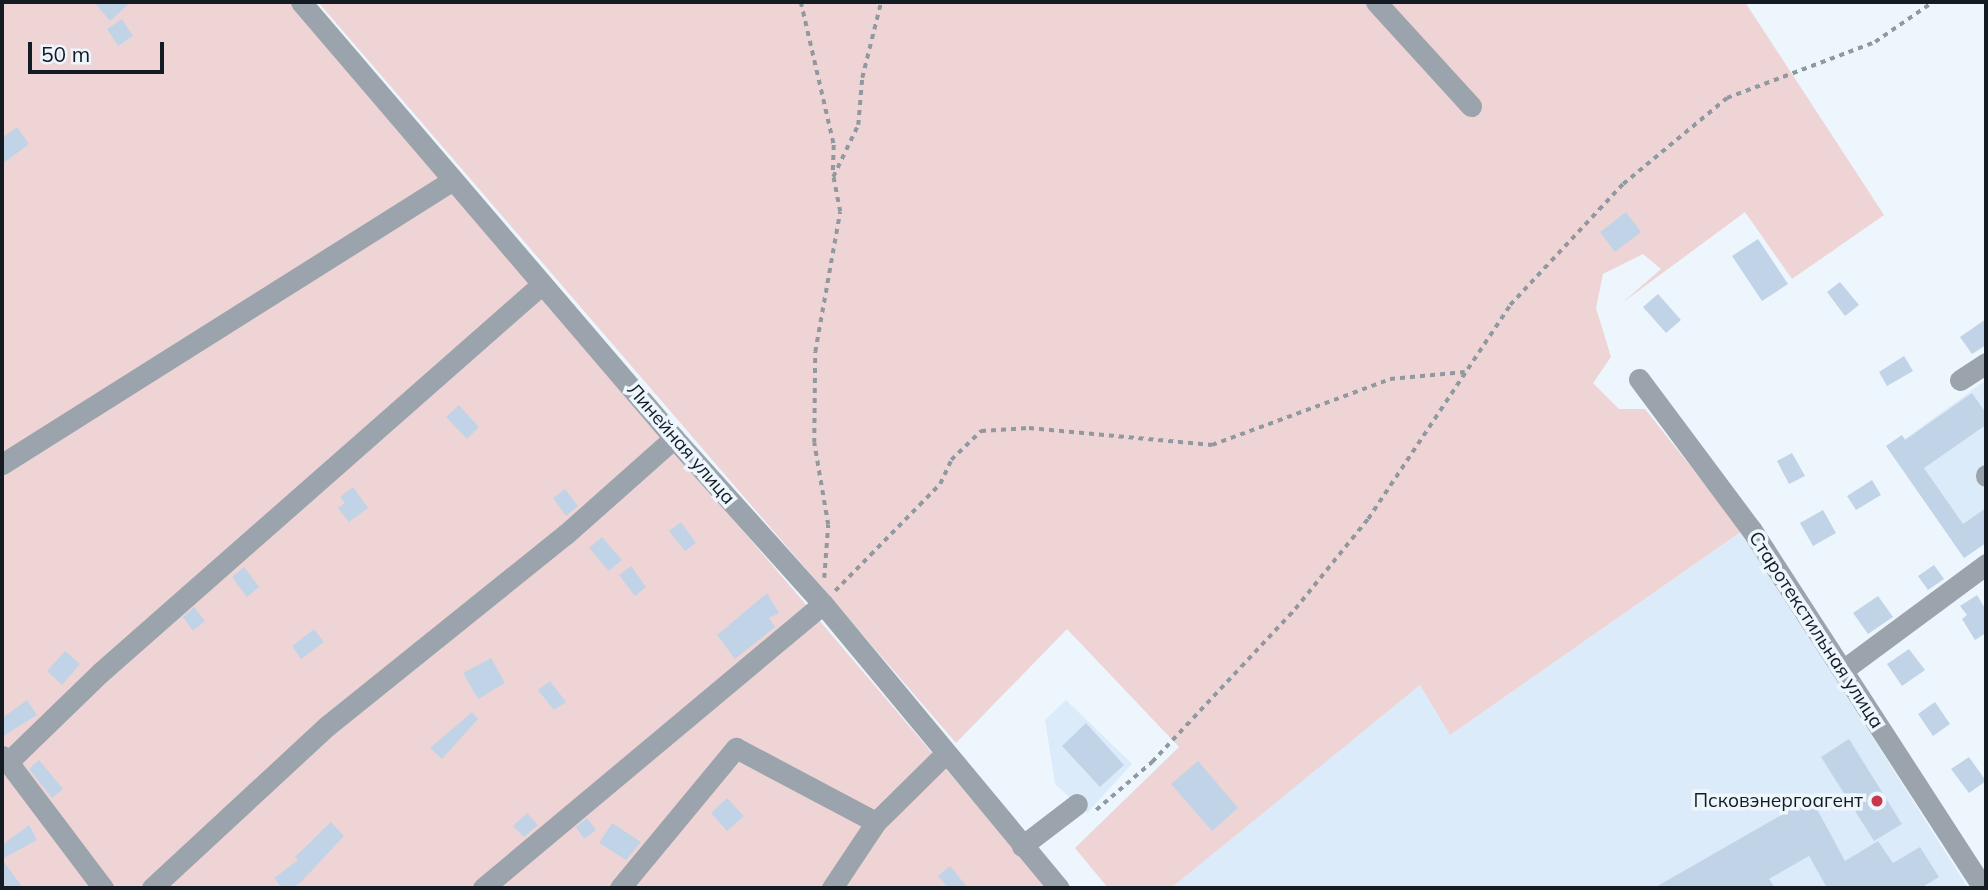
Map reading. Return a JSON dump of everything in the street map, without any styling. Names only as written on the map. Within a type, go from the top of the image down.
[{"type":"street","name":"Линейная улица","points":[[301,2],[674,438],[823,604],[1052,886]]},
{"type":"street","points":[[1376,2],[1471,106]]},
{"type":"street","points":[[2,464],[453,180]]},
{"type":"street","points":[[103,888],[5,759],[100,672],[542,284]]},
{"type":"street","points":[[1960,380],[1986,363]]},
{"type":"street","name":"Старотекстильная улица","points":[[1639,379],[1751,529],[1983,888]]},
{"type":"street","points":[[152,888],[327,726],[566,534],[674,438]]},
{"type":"street","points":[[1843,670],[1986,564]]},
{"type":"street","points":[[483,888],[823,604]]},
{"type":"street","points":[[620,888],[736,748],[876,822]]},
{"type":"street","points":[[832,888],[876,822],[944,755]]},
{"type":"street","points":[[1022,846],[1083,810]]},
{"type":"path","points":[[801,2],[834,145],[833,177],[840,212],[815,352],[814,443],[828,525],[823,604]]},
{"type":"path","points":[[833,177],[858,125],[862,78],[881,2]]},
{"type":"path","points":[[1083,810],[1152,762],[1295,609],[1368,519],[1510,305],[1623,184],[1727,98],[1875,41],[1933,2]]},
{"type":"path","points":[[823,604],[940,484],[951,460],[981,431],[1029,428],[1212,445],[1390,379],[1465,372]]},
{"type":"shaded area","points":[[2,2],[293,2],[1047,888],[2,888]]},
{"type":"shaded area","points":[[318,2],[1745,2],[1884,215],[1792,279],[1745,212],[1622,303],[1661,269],[1643,254],[1603,274],[1596,308],[1611,357],[1593,383],[1619,409],[1645,409],[1742,531],[1450,735],[1420,685],[1171,888],[1108,888],[1075,848],[1179,747],[1067,629],[956,743]]},
{"type":"shaded area","points":[[1986,380],[1986,542],[1964,558],[1886,446],[1902,435],[1905,439]]},
{"type":"shaded area","points":[[1742,531],[1968,888],[1171,888],[1420,684],[1450,735]]},
{"type":"shaded area","points":[[1066,700],[1132,764],[1087,813],[1055,784],[1045,720]]},
{"type":"building","points":[[94,2],[131,2],[110,21]]},
{"type":"building","points":[[122,19],[133,36],[118,46],[107,29]]},
{"type":"building","points":[[17,127],[29,144],[2,164],[2,138]]},
{"type":"building","points":[[1626,212],[1641,232],[1615,252],[1600,232]]},
{"type":"building","points":[[1758,239],[1788,284],[1762,301],[1732,256]]},
{"type":"building","points":[[1840,282],[1859,305],[1845,316],[1827,292]]},
{"type":"building","points":[[1658,294],[1681,320],[1666,333],[1643,307]]},
{"type":"building","points":[[1986,319],[1986,345],[1972,354],[1960,337]]},
{"type":"building","points":[[1904,356],[1913,371],[1887,386],[1879,372]]},
{"type":"building","points":[[1972,393],[1986,413],[1986,425],[1924,468],[1963,524],[1986,508],[1986,543],[1964,558],[1886,446],[1902,435],[1905,440]]},
{"type":"building","points":[[459,405],[479,427],[467,439],[446,417]]},
{"type":"building","points":[[1792,453],[1805,476],[1789,484],[1777,461]]},
{"type":"building","points":[[1872,480],[1881,495],[1856,510],[1847,496]]},
{"type":"building","points":[[353,487],[368,508],[349,522],[338,508],[345,503],[340,497]]},
{"type":"building","points":[[565,489],[578,506],[566,516],[553,498]]},
{"type":"building","points":[[1823,510],[1836,533],[1813,546],[1800,523]]},
{"type":"building","points":[[681,522],[696,543],[685,551],[669,531]]},
{"type":"building","points":[[602,537],[622,560],[609,571],[589,548]]},
{"type":"building","points":[[1934,565],[1944,579],[1928,590],[1918,576]]},
{"type":"building","points":[[631,566],[646,587],[635,596],[619,575]]},
{"type":"building","points":[[244,567],[259,587],[247,597],[232,577]]},
{"type":"building","points":[[767,593],[779,613],[769,618],[775,627],[735,659],[717,635]]},
{"type":"building","points":[[1977,595],[1986,610],[1986,633],[1975,640],[1962,619],[1967,615],[1960,606]]},
{"type":"building","points":[[1878,596],[1893,617],[1868,634],[1853,613]]},
{"type":"building","points":[[194,607],[205,621],[193,631],[183,617]]},
{"type":"building","points":[[314,629],[324,642],[301,659],[292,646]]},
{"type":"building","points":[[1909,649],[1925,670],[1902,686],[1887,664]]},
{"type":"building","points":[[65,651],[80,664],[62,685],[47,671]]},
{"type":"building","points":[[491,658],[505,683],[478,699],[463,673]]},
{"type":"building","points":[[550,681],[566,702],[554,710],[538,690]]},
{"type":"building","points":[[27,700],[37,715],[2,737],[2,718]]},
{"type":"building","points":[[1935,702],[1950,724],[1933,736],[1918,714]]},
{"type":"building","points":[[472,712],[478,719],[442,759],[430,748]]},
{"type":"building","points":[[1086,723],[1124,765],[1100,787],[1062,746]]},
{"type":"building","points":[[1849,739],[1902,824],[1874,841],[1821,757]]},
{"type":"building","points":[[1969,757],[1986,781],[1969,793],[1951,769]]},
{"type":"building","points":[[39,760],[63,789],[52,798],[29,769]]},
{"type":"building","points":[[1198,761],[1238,808],[1212,831],[1171,784]]},
{"type":"building","points":[[727,798],[744,816],[727,831],[711,813]]},
{"type":"building","points":[[1811,798],[1845,861],[1878,841],[1893,863],[1920,847],[1939,877],[1921,888],[1827,888],[1809,856],[1769,879],[1775,888],[1654,888]]},
{"type":"building","points":[[527,813],[538,825],[524,837],[513,826]]},
{"type":"building","points":[[587,818],[596,830],[584,839],[576,827]]},
{"type":"building","points":[[331,822],[344,836],[302,881],[292,888],[282,888],[274,878],[298,860],[295,857]]},
{"type":"building","points":[[612,823],[641,842],[626,860],[599,843]]},
{"type":"building","points":[[29,825],[37,840],[2,859],[2,845]]},
{"type":"building","points":[[2,859],[23,888],[2,888]]},
{"type":"building","points":[[950,866],[968,888],[948,888],[938,876]]},
{"type":"place","name":"Псковэнергоагент","points":[[1877,801]]}]
